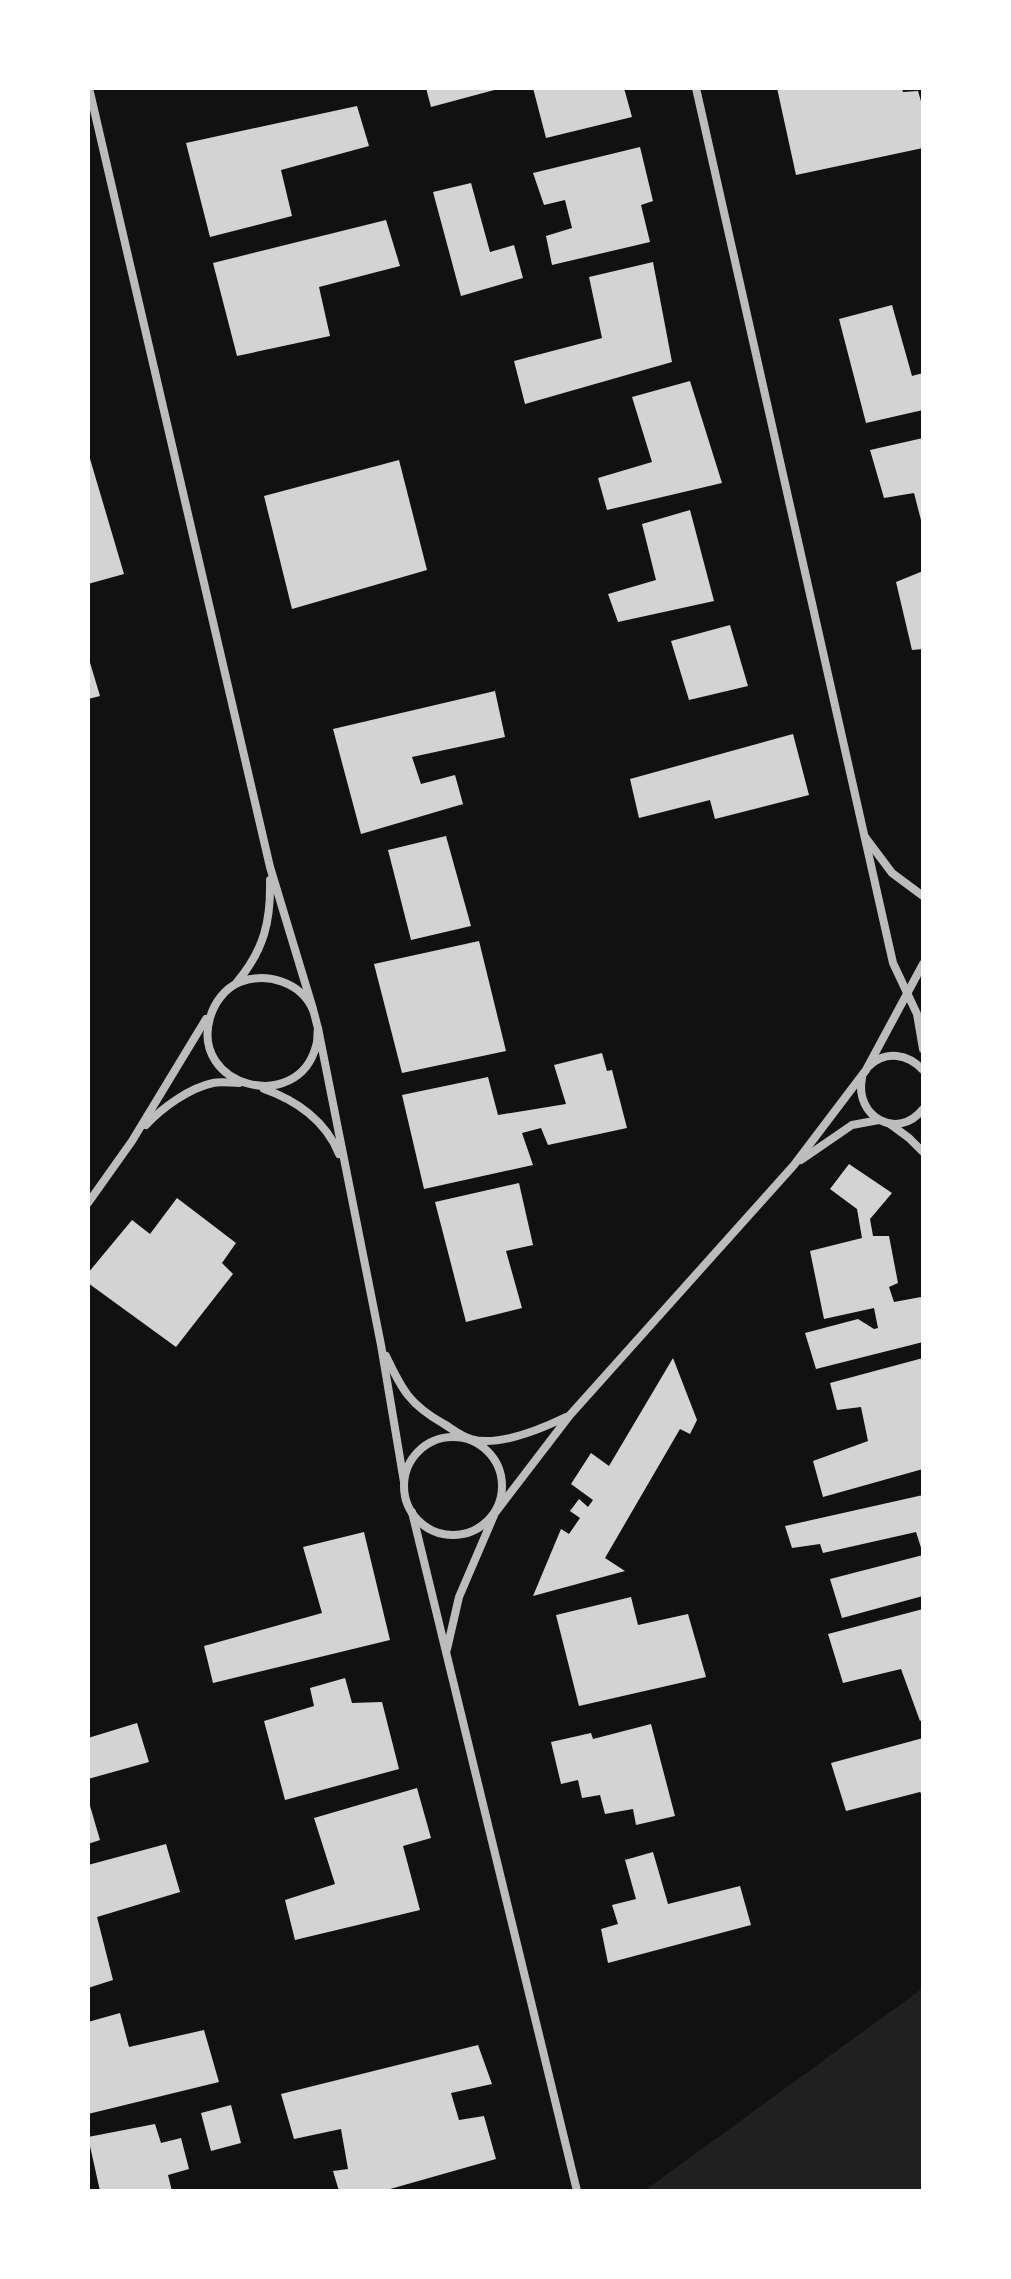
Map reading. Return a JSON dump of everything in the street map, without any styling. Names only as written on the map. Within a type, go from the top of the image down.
[{"type":"street","points":[[89,88],[270,867],[318,1028],[381,1345],[405,1498],[412,1512],[447,1649],[577,2191]]},
{"type":"street","points":[[696,88],[862,833],[893,963],[917,1014],[923,1049]]},
{"type":"street","points":[[862,833],[892,873],[923,896]]},
{"type":"street","points":[[88,1203],[132,1141],[223,994],[247,971],[268,928],[270,867]]},
{"type":"street","points":[[923,964],[861,1080],[860,1092],[869,1113],[889,1123],[911,1120],[923,1109]]},
{"type":"street","points":[[236,984],[253,978],[270,978],[287,983],[302,994],[313,1009]]},
{"type":"street","points":[[213,1009],[208,1025],[208,1042],[214,1059],[225,1073],[241,1083]]},
{"type":"street","points":[[259,1087],[278,1085],[295,1077],[308,1064],[316,1046],[318,1028]]},
{"type":"street","points":[[412,1512],[423,1524],[437,1532],[453,1535],[477,1529],[495,1513],[570,1415],[794,1165],[866,1070],[884,1056],[897,1055],[908,1058],[923,1070]]},
{"type":"street","points":[[132,1141],[153,1118],[187,1093],[215,1082],[241,1083],[279,1094],[302,1106],[320,1124],[344,1165]]},
{"type":"street","points":[[794,1165],[852,1125],[879,1120]]},
{"type":"street","points":[[889,1123],[923,1152]]},
{"type":"street","points":[[381,1345],[409,1399],[424,1413],[491,1454],[502,1476],[503,1489],[459,1597],[447,1649]]},
{"type":"street","points":[[404,1482],[415,1454],[441,1438],[501,1439],[518,1436],[570,1415]]},
{"type":"shaded area","points":[[923,1988],[923,2191],[644,2191]]},
{"type":"building","points":[[426,88],[498,88],[498,89],[431,107]]},
{"type":"building","points":[[533,88],[624,88],[632,117],[546,138]]},
{"type":"building","points":[[777,88],[902,88],[903,92],[918,91],[923,108],[923,148],[796,175]]},
{"type":"building","points":[[357,106],[369,146],[281,170],[292,216],[210,237],[186,143]]},
{"type":"building","points":[[640,147],[653,201],[641,205],[650,242],[552,265],[546,236],[572,228],[565,200],[544,205],[533,173]]},
{"type":"building","points":[[471,183],[490,252],[514,245],[523,278],[461,296],[433,192]]},
{"type":"building","points":[[386,220],[400,266],[319,287],[330,336],[237,356],[213,263]]},
{"type":"building","points":[[653,262],[672,362],[525,404],[514,361],[602,338],[589,277]]},
{"type":"building","points":[[892,305],[912,376],[923,373],[923,410],[866,423],[839,319]]},
{"type":"building","points":[[690,381],[722,483],[607,510],[598,478],[652,462],[632,397]]},
{"type":"building","points":[[923,438],[922,524],[914,493],[884,498],[870,450]]},
{"type":"building","points":[[88,452],[124,574],[88,584]]},
{"type":"building","points":[[399,460],[427,570],[292,609],[264,496]]},
{"type":"building","points":[[690,510],[714,601],[618,622],[608,594],[656,580],[642,524]]},
{"type":"building","points":[[923,571],[923,649],[912,650],[896,582]]},
{"type":"building","points":[[730,625],[748,686],[689,700],[671,641]]},
{"type":"building","points":[[88,656],[100,696],[88,699]]},
{"type":"building","points":[[495,691],[505,737],[412,757],[421,784],[455,775],[463,804],[361,834],[333,729]]},
{"type":"building","points":[[793,734],[809,795],[715,819],[710,800],[639,818],[630,779]]},
{"type":"building","points":[[446,836],[471,926],[411,940],[388,850]]},
{"type":"building","points":[[479,941],[506,1051],[402,1073],[374,964]]},
{"type":"building","points":[[602,1053],[607,1071],[612,1070],[627,1128],[548,1145],[541,1128],[522,1133],[533,1165],[424,1189],[402,1095],[488,1077],[498,1115],[566,1104],[554,1065]]},
{"type":"building","points":[[849,1164],[892,1193],[870,1219],[873,1236],[889,1236],[898,1283],[889,1287],[894,1302],[921,1297],[923,1342],[816,1369],[805,1333],[858,1319],[874,1329],[878,1328],[874,1308],[824,1319],[810,1251],[862,1238],[857,1209],[830,1189]]},
{"type":"building","points":[[519,1183],[533,1245],[506,1251],[522,1308],[466,1322],[435,1202]]},
{"type":"building","points":[[177,1198],[236,1243],[222,1263],[233,1274],[176,1347],[88,1283],[88,1273],[132,1220],[150,1234]]},
{"type":"building","points":[[673,1358],[697,1420],[690,1434],[680,1429],[605,1558],[625,1571],[533,1596],[561,1529],[569,1534],[580,1518],[570,1511],[579,1499],[588,1507],[593,1500],[571,1484],[591,1453],[609,1466]]},
{"type":"building","points":[[923,1358],[923,1469],[823,1497],[813,1461],[868,1441],[861,1407],[837,1410],[830,1383]]},
{"type":"building","points":[[923,1495],[923,1554],[916,1532],[823,1553],[820,1544],[792,1548],[785,1526]]},
{"type":"building","points":[[364,1532],[390,1640],[213,1683],[204,1646],[322,1613],[303,1547]]},
{"type":"building","points":[[923,1555],[923,1596],[842,1618],[830,1579]]},
{"type":"building","points":[[631,1597],[638,1625],[688,1614],[706,1677],[579,1706],[556,1615]]},
{"type":"building","points":[[923,1609],[923,1720],[920,1721],[901,1669],[843,1683],[828,1634]]},
{"type":"building","points":[[345,1678],[352,1703],[382,1702],[399,1769],[285,1800],[264,1721],[314,1706],[310,1688]]},
{"type":"building","points":[[137,1723],[149,1762],[88,1779],[88,1738]]},
{"type":"building","points":[[651,1724],[675,1816],[636,1825],[633,1809],[605,1814],[600,1795],[582,1798],[578,1780],[561,1784],[551,1742],[591,1733],[593,1739]]},
{"type":"building","points":[[923,1738],[923,1797],[920,1792],[846,1811],[831,1763]]},
{"type":"building","points":[[417,1788],[431,1838],[403,1846],[420,1910],[295,1940],[285,1900],[335,1884],[314,1818]]},
{"type":"building","points":[[88,1799],[100,1840],[88,1844]]},
{"type":"building","points":[[166,1844],[180,1892],[97,1917],[113,1980],[88,1988],[88,1865]]},
{"type":"building","points":[[653,1852],[668,1904],[740,1886],[751,1925],[608,1963],[601,1929],[618,1924],[612,1905],[636,1899],[625,1860]]},
{"type":"building","points":[[120,2013],[129,2047],[204,2030],[219,2082],[88,2114],[88,2022]]},
{"type":"building","points":[[478,2045],[492,2084],[451,2093],[459,2120],[484,2116],[496,2159],[383,2191],[339,2191],[333,2171],[348,2169],[341,2129],[294,2139],[281,2094]]},
{"type":"building","points":[[231,2105],[241,2143],[211,2151],[201,2113]]},
{"type":"building","points":[[155,2124],[161,2143],[181,2138],[189,2169],[168,2175],[172,2191],[100,2191],[88,2137]]}]
